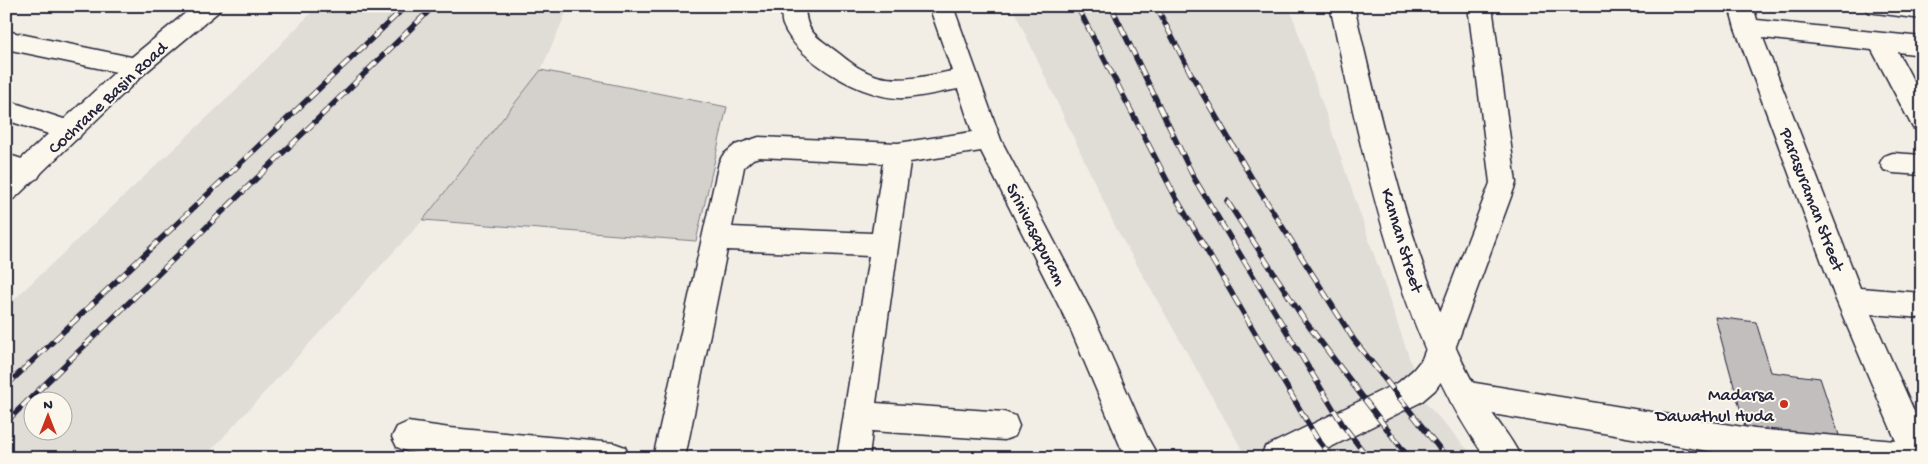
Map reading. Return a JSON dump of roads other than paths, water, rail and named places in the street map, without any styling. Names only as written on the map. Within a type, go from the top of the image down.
[{"type":"street","name":"Cochrane Basin Road","points":[[6,190],[18,167],[70,131],[136,67],[210,6]]},
{"type":"street","points":[[793,6],[794,24],[804,40],[852,76],[876,86],[904,89],[965,78]]},
{"type":"street","name":"Srinivasapuram","points":[[941,6],[988,140],[1083,324],[1136,447],[1143,458]]},
{"type":"street","name":"Kannan Street","points":[[1342,6],[1370,126],[1397,224],[1417,287],[1441,349],[1463,395],[1505,458]]},
{"type":"street","points":[[1276,458],[1410,392],[1424,380],[1434,366],[1503,183],[1480,6]]},
{"type":"street","points":[[1876,6],[1922,11]]},
{"type":"street","points":[[1744,17],[1880,42],[1922,46]]},
{"type":"street","name":"Parasuraman Street","points":[[1744,17],[1850,300],[1920,458]]},
{"type":"street","points":[[6,40],[136,67]]},
{"type":"street","points":[[1880,42],[1922,122]]},
{"type":"street","points":[[6,110],[70,131]]},
{"type":"street","points":[[669,458],[732,162],[744,152],[759,147],[898,153],[988,140]]},
{"type":"street","points":[[853,458],[898,153]]},
{"type":"street","points":[[1893,163],[1922,165]]},
{"type":"street","points":[[716,238],[884,245]]},
{"type":"street","points":[[1850,300],[1922,306]]},
{"type":"street","points":[[1463,395],[1552,412],[1755,444],[1920,458]]},
{"type":"street","points":[[860,416],[1004,426]]},
{"type":"street","points":[[408,437],[450,444],[614,458]]},
{"type":"railway","points":[[6,386],[406,6]]},
{"type":"railway","points":[[6,422],[434,6]]},
{"type":"railway","points":[[1077,6],[1176,198],[1316,437],[1332,458]]},
{"type":"railway","points":[[1111,6],[1194,178],[1343,425],[1368,458]]},
{"type":"railway","points":[[1156,6],[1190,72],[1251,177],[1354,340],[1447,458]]},
{"type":"railway","points":[[1227,201],[1305,321],[1409,458]]},
{"type":"place","name":"Madarsa Dawathul Huda","points":[[1784,404]]}]
